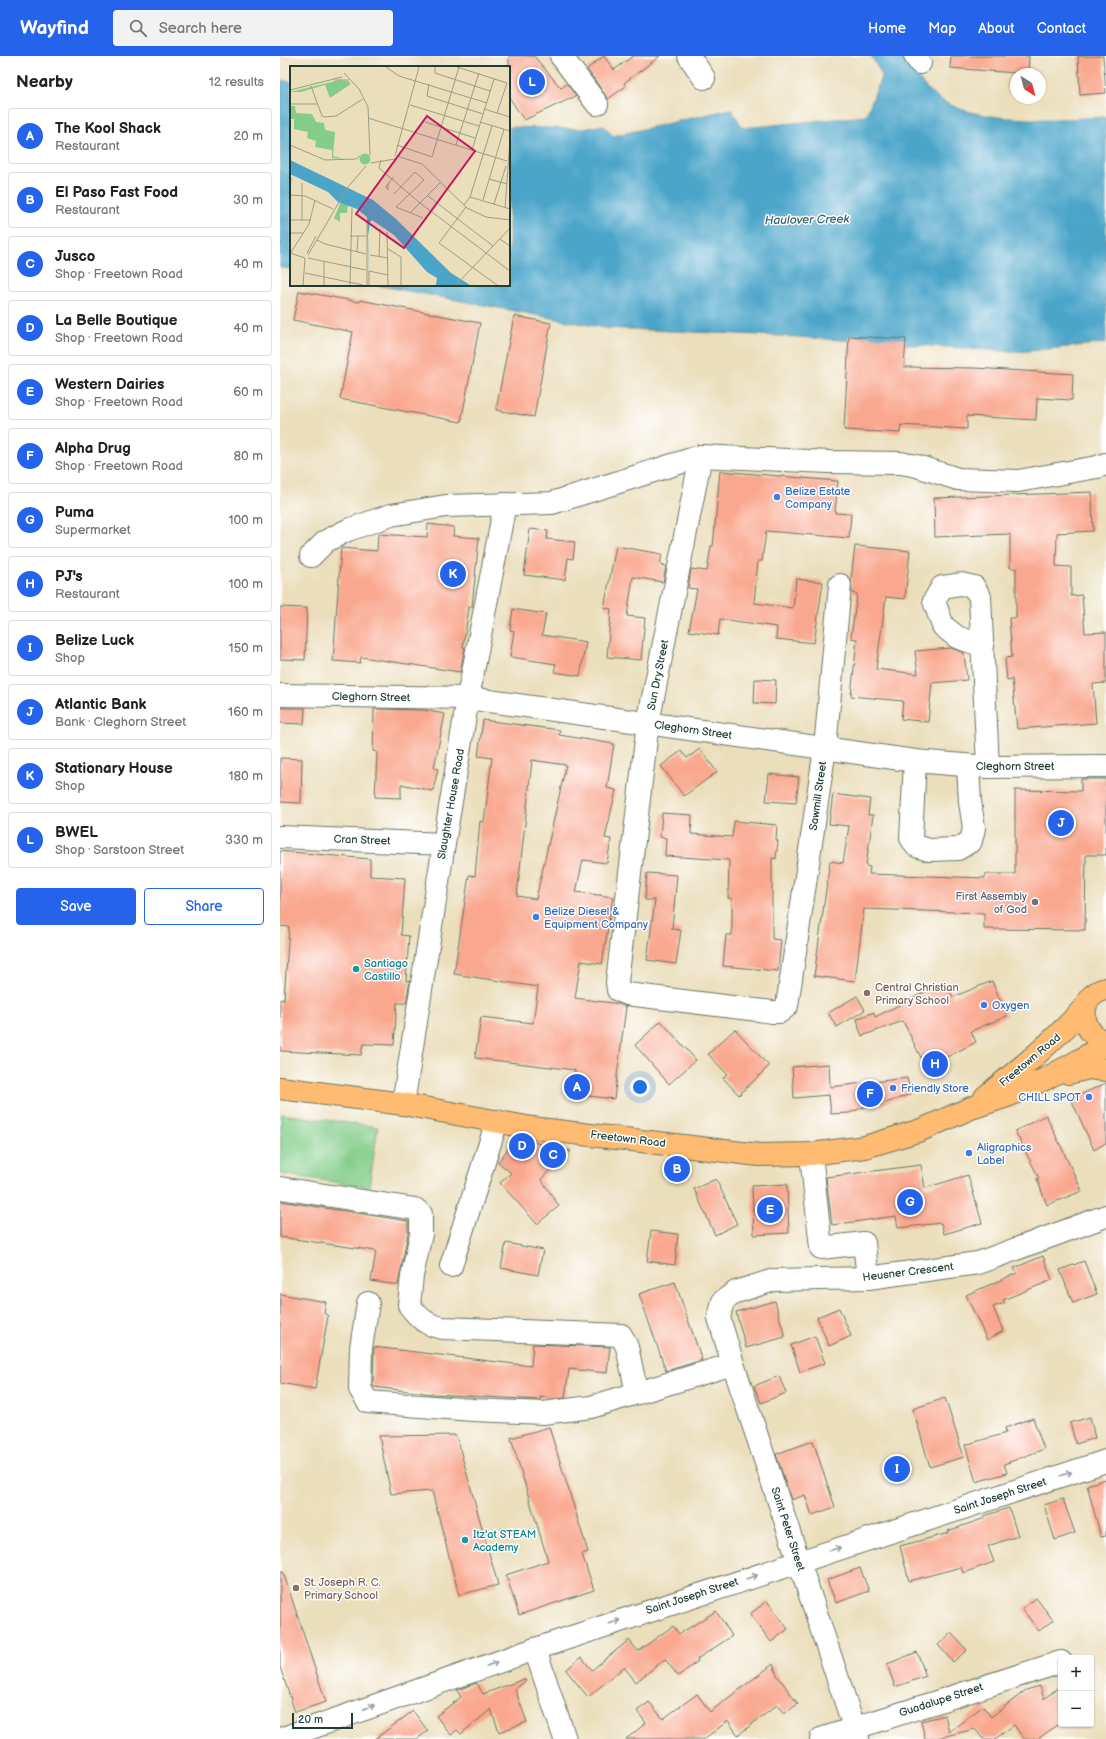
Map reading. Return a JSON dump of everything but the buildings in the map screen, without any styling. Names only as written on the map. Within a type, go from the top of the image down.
[{"type":"main road","name":"Freetown Road","points":[[971,1108],[1033,1059],[1062,1033],[1095,994],[1106,989]]},
{"type":"main road","points":[[1084,1008],[1084,1018],[1092,1035],[1106,1043]]},
{"type":"main road","name":"Freetown Road","points":[[280,1088],[403,1104],[532,1128],[759,1154],[811,1154],[865,1147],[921,1130],[971,1108],[1010,1095],[1080,1060],[1106,1043]]},
{"type":"main road","points":[[1045,1078],[1089,1068],[1106,1070]]},
{"type":"street","points":[[561,56],[597,104]]},
{"type":"street","points":[[689,56],[704,78]]},
{"type":"street","points":[[311,556],[326,541],[348,530],[391,515],[446,506],[552,503],[701,456],[829,462],[901,463],[917,466],[958,479],[1018,481],[1097,467],[1106,464]]},
{"type":"street","name":"Sun Dry Street","points":[[701,456],[648,723],[617,982],[618,990],[627,994],[773,1012],[780,1012],[787,1006]]},
{"type":"street","name":"Slaughter House Road","points":[[403,1104],[468,698],[506,504]]},
{"type":"street","name":"Sawmill Street","points":[[787,1006],[825,748],[840,585]]},
{"type":"street","points":[[915,761],[911,838],[916,846],[929,850],[958,849],[971,841],[974,828],[970,802],[978,766],[983,646]]},
{"type":"street","name":"Cleghorn Street","points":[[280,695],[468,698],[915,761],[978,766],[1106,766]]},
{"type":"street","name":"Cran Street","points":[[280,837],[444,844]]},
{"type":"street","points":[[451,1266],[497,1121]]},
{"type":"street","points":[[811,1154],[821,1248],[864,1243],[868,1278]]},
{"type":"street","points":[[280,1188],[415,1209],[422,1214],[421,1234],[412,1276],[409,1306],[420,1319],[432,1326],[443,1328],[621,1335],[627,1346],[637,1393]]},
{"type":"street","name":"Heusner Crescent","points":[[720,1318],[723,1301],[736,1292],[774,1280],[868,1278],[978,1263],[1106,1216]]},
{"type":"street","points":[[368,1303],[360,1348],[360,1389],[368,1402],[473,1410],[543,1412],[591,1407],[733,1364]]},
{"type":"street","name":"Saint Peter Street","points":[[720,1318],[733,1364],[856,1734]]},
{"type":"street","name":"Saint Joseph Street","points":[[280,1739],[326,1731],[535,1648],[1106,1461]]},
{"type":"street","points":[[535,1648],[565,1739]]},
{"type":"street","name":"Guadalupe Street","points":[[821,1739],[856,1734],[1058,1663]]},
{"type":"green space","points":[[281,1114],[378,1127],[369,1187],[280,1174]]},
{"type":"water","name":"Haulover Creek","points":[[871,56],[902,56],[930,92],[947,103],[967,111],[990,116],[1014,118],[1064,119],[1106,117],[1106,343],[1019,352],[781,336],[605,328],[382,286],[510,286],[510,127],[584,129],[603,125],[613,136],[731,109],[743,128],[866,116],[882,75]]},
{"type":"water","points":[[280,80],[290,82],[290,269],[280,267]]},
{"type":"place","name":"BWEL","points":[[532,82]]},
{"type":"place","name":"Belize Estate Company","points":[[777,497]]},
{"type":"place","name":"Stationary House","points":[[453,574]]},
{"type":"place","name":"Atlantic Bank","points":[[1061,823]]},
{"type":"place","name":"First Assembly of God","points":[[1035,902]]},
{"type":"place","name":"Belize Diesel & Equipment Company","points":[[536,917]]},
{"type":"place","name":"Santiago Castillo","points":[[356,969]]},
{"type":"place","name":"Central Christian Primary School","points":[[867,993]]},
{"type":"place","name":"Oxygen","points":[[984,1005]]},
{"type":"place","name":"PJ's","points":[[935,1064]]},
{"type":"place","name":"The Kool Shack","points":[[577,1087]]},
{"type":"place","name":"Friendly Store","points":[[893,1088]]},
{"type":"place","name":"Alpha Drug","points":[[870,1094]]},
{"type":"place","name":"CHILL SPOT","points":[[1089,1097]]},
{"type":"place","name":"La Belle Boutique","points":[[522,1146]]},
{"type":"place","name":"Aligraphics Label","points":[[969,1153]]},
{"type":"place","name":"Jusco","points":[[553,1155]]},
{"type":"place","name":"El Paso Fast Food","points":[[677,1169]]},
{"type":"place","name":"Puma","points":[[910,1202]]},
{"type":"place","name":"Western Dairies","points":[[770,1210]]},
{"type":"place","name":"Belize Luck","points":[[897,1469]]},
{"type":"place","name":"Itz'at STEAM Academy","points":[[465,1540]]},
{"type":"place","name":"St. Joseph R. C. Primary School","points":[[296,1588]]}]
